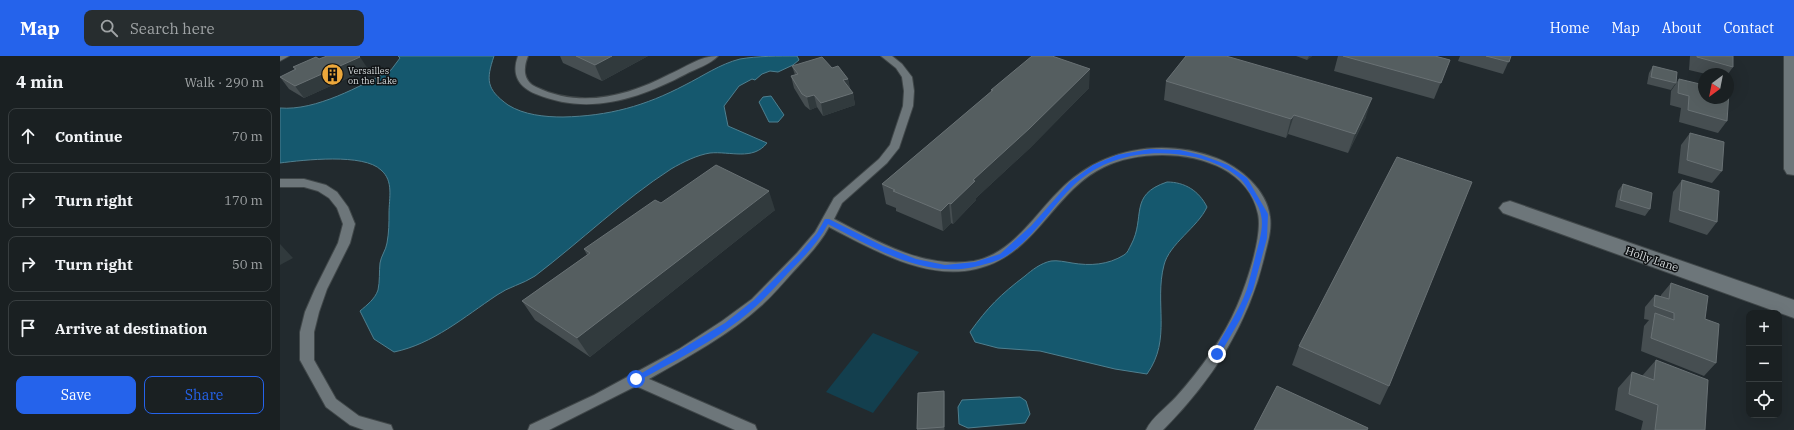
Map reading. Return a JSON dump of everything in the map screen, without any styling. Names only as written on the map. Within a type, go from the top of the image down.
[{"type":"street","points":[[1792,56],[1794,170]]},
{"type":"street","name":"Holly Lane","points":[[1510,208],[1794,309]]},
{"type":"lane","points":[[280,58],[284,56]]},
{"type":"lane","points":[[523,56],[520,64],[519,75],[525,85],[548,98],[582,103],[633,94],[657,86],[713,56]]},
{"type":"lane","points":[[536,430],[684,353],[728,325],[757,302],[819,235],[838,201],[883,161],[895,146],[908,106],[907,77],[899,66],[886,56]]},
{"type":"lane","points":[[827,221],[880,248],[914,261],[945,268],[976,264],[1003,255],[1033,228],[1072,183],[1095,166],[1119,157],[1150,150],[1180,152],[1201,156],[1226,166],[1245,179],[1265,214],[1263,238],[1250,290],[1237,318],[1217,354],[1198,381],[1153,430]]},
{"type":"lane","points":[[280,183],[304,183],[322,188],[334,195],[342,207],[348,224],[344,243],[312,312],[307,332],[307,360],[331,403],[355,421],[386,430]]},
{"type":"lane","points":[[636,379],[750,430]]},
{"type":"shaded area","points":[[398,56],[494,56],[489,78],[495,94],[508,105],[521,111],[542,116],[563,117],[596,115],[641,104],[656,99],[719,67],[740,59],[797,56],[799,60],[793,65],[778,72],[770,71],[762,74],[755,80],[752,79],[739,86],[724,106],[728,126],[767,143],[761,149],[748,154],[710,153],[700,155],[676,166],[653,181],[619,207],[535,276],[501,292],[448,329],[422,343],[394,352],[374,339],[360,311],[373,299],[378,290],[380,263],[389,231],[390,190],[388,179],[381,170],[373,165],[361,161],[318,159],[280,163],[280,108],[308,106],[323,102],[352,90],[391,70],[400,58]]},
{"type":"shaded area","points":[[771,96],[784,115],[778,122],[769,122],[759,102],[763,97]]},
{"type":"shaded area","points":[[1167,182],[1174,182],[1191,188],[1200,196],[1207,207],[1197,222],[1177,243],[1167,257],[1164,265],[1161,279],[1161,334],[1159,348],[1147,374],[1115,369],[1040,351],[998,348],[975,342],[970,332],[983,315],[1001,295],[1037,267],[1044,263],[1053,261],[1079,264],[1099,264],[1112,261],[1125,254],[1135,235],[1142,200],[1147,193],[1155,187]]},
{"type":"shaded area","points":[[873,333],[919,352],[873,413],[826,392]]},
{"type":"shaded area","points":[[1020,397],[1026,401],[1030,414],[1025,423],[968,428],[959,424],[958,407],[962,400]]},
{"type":"building","points":[[327,56],[360,57],[295,86],[280,77],[296,69],[293,67],[316,57],[319,59]]},
{"type":"building","points":[[576,56],[612,56],[595,65]]},
{"type":"building","points":[[1032,56],[1052,56],[1090,69],[1030,128],[973,180],[975,181],[951,204],[949,203],[941,211],[893,191],[895,190],[882,184],[993,90],[991,90]]},
{"type":"building","points":[[1186,56],[1226,56],[1372,98],[1355,134],[1294,115],[1291,119],[1166,81]]},
{"type":"building","points":[[1343,56],[1435,56],[1450,60],[1441,83]]},
{"type":"building","points":[[1486,56],[1511,56],[1509,62]]},
{"type":"building","points":[[1733,56],[1733,67],[1697,57]]},
{"type":"building","points":[[822,57],[832,68],[838,66],[848,79],[843,80],[853,93],[821,103],[814,95],[807,97],[802,94],[791,76],[798,74],[792,66]]},
{"type":"building","points":[[1653,66],[1677,72],[1676,83],[1651,77]]},
{"type":"building","points":[[1679,79],[1698,84],[1698,104],[1728,104],[1727,121],[1688,110],[1689,96],[1678,93]]},
{"type":"building","points":[[1690,133],[1724,142],[1722,171],[1687,160]]},
{"type":"building","points":[[1397,157],[1472,182],[1389,386],[1299,346]]},
{"type":"building","points":[[716,165],[769,191],[577,338],[522,301],[590,253],[584,249],[655,200],[661,203]]},
{"type":"building","points":[[1682,180],[1719,191],[1717,222],[1679,210]]},
{"type":"building","points":[[1623,184],[1652,193],[1650,209],[1620,200]]},
{"type":"building","points":[[1671,283],[1708,296],[1705,319],[1719,324],[1716,363],[1651,338],[1655,313],[1674,320],[1674,313],[1654,306],[1655,295],[1669,299]]},
{"type":"building","points":[[1656,360],[1708,380],[1705,430],[1655,430],[1658,405],[1629,394],[1632,372],[1654,380]]},
{"type":"building","points":[[1277,386],[1368,428],[1367,430],[1254,430]]},
{"type":"building","points":[[944,391],[944,427],[917,429],[918,393]]},
{"type":"place","name":"Versailles on the Lake","points":[[333,75]]},
{"type":"route","points":[[636,379],[684,353],[728,325],[757,302],[801,256],[819,235],[827,221],[880,248],[914,261],[945,268],[976,264],[1003,255],[1033,228],[1072,183],[1095,166],[1119,157],[1150,150],[1180,152],[1201,156],[1226,166],[1245,179],[1265,214],[1263,238],[1250,290],[1237,318],[1217,354]]}]
